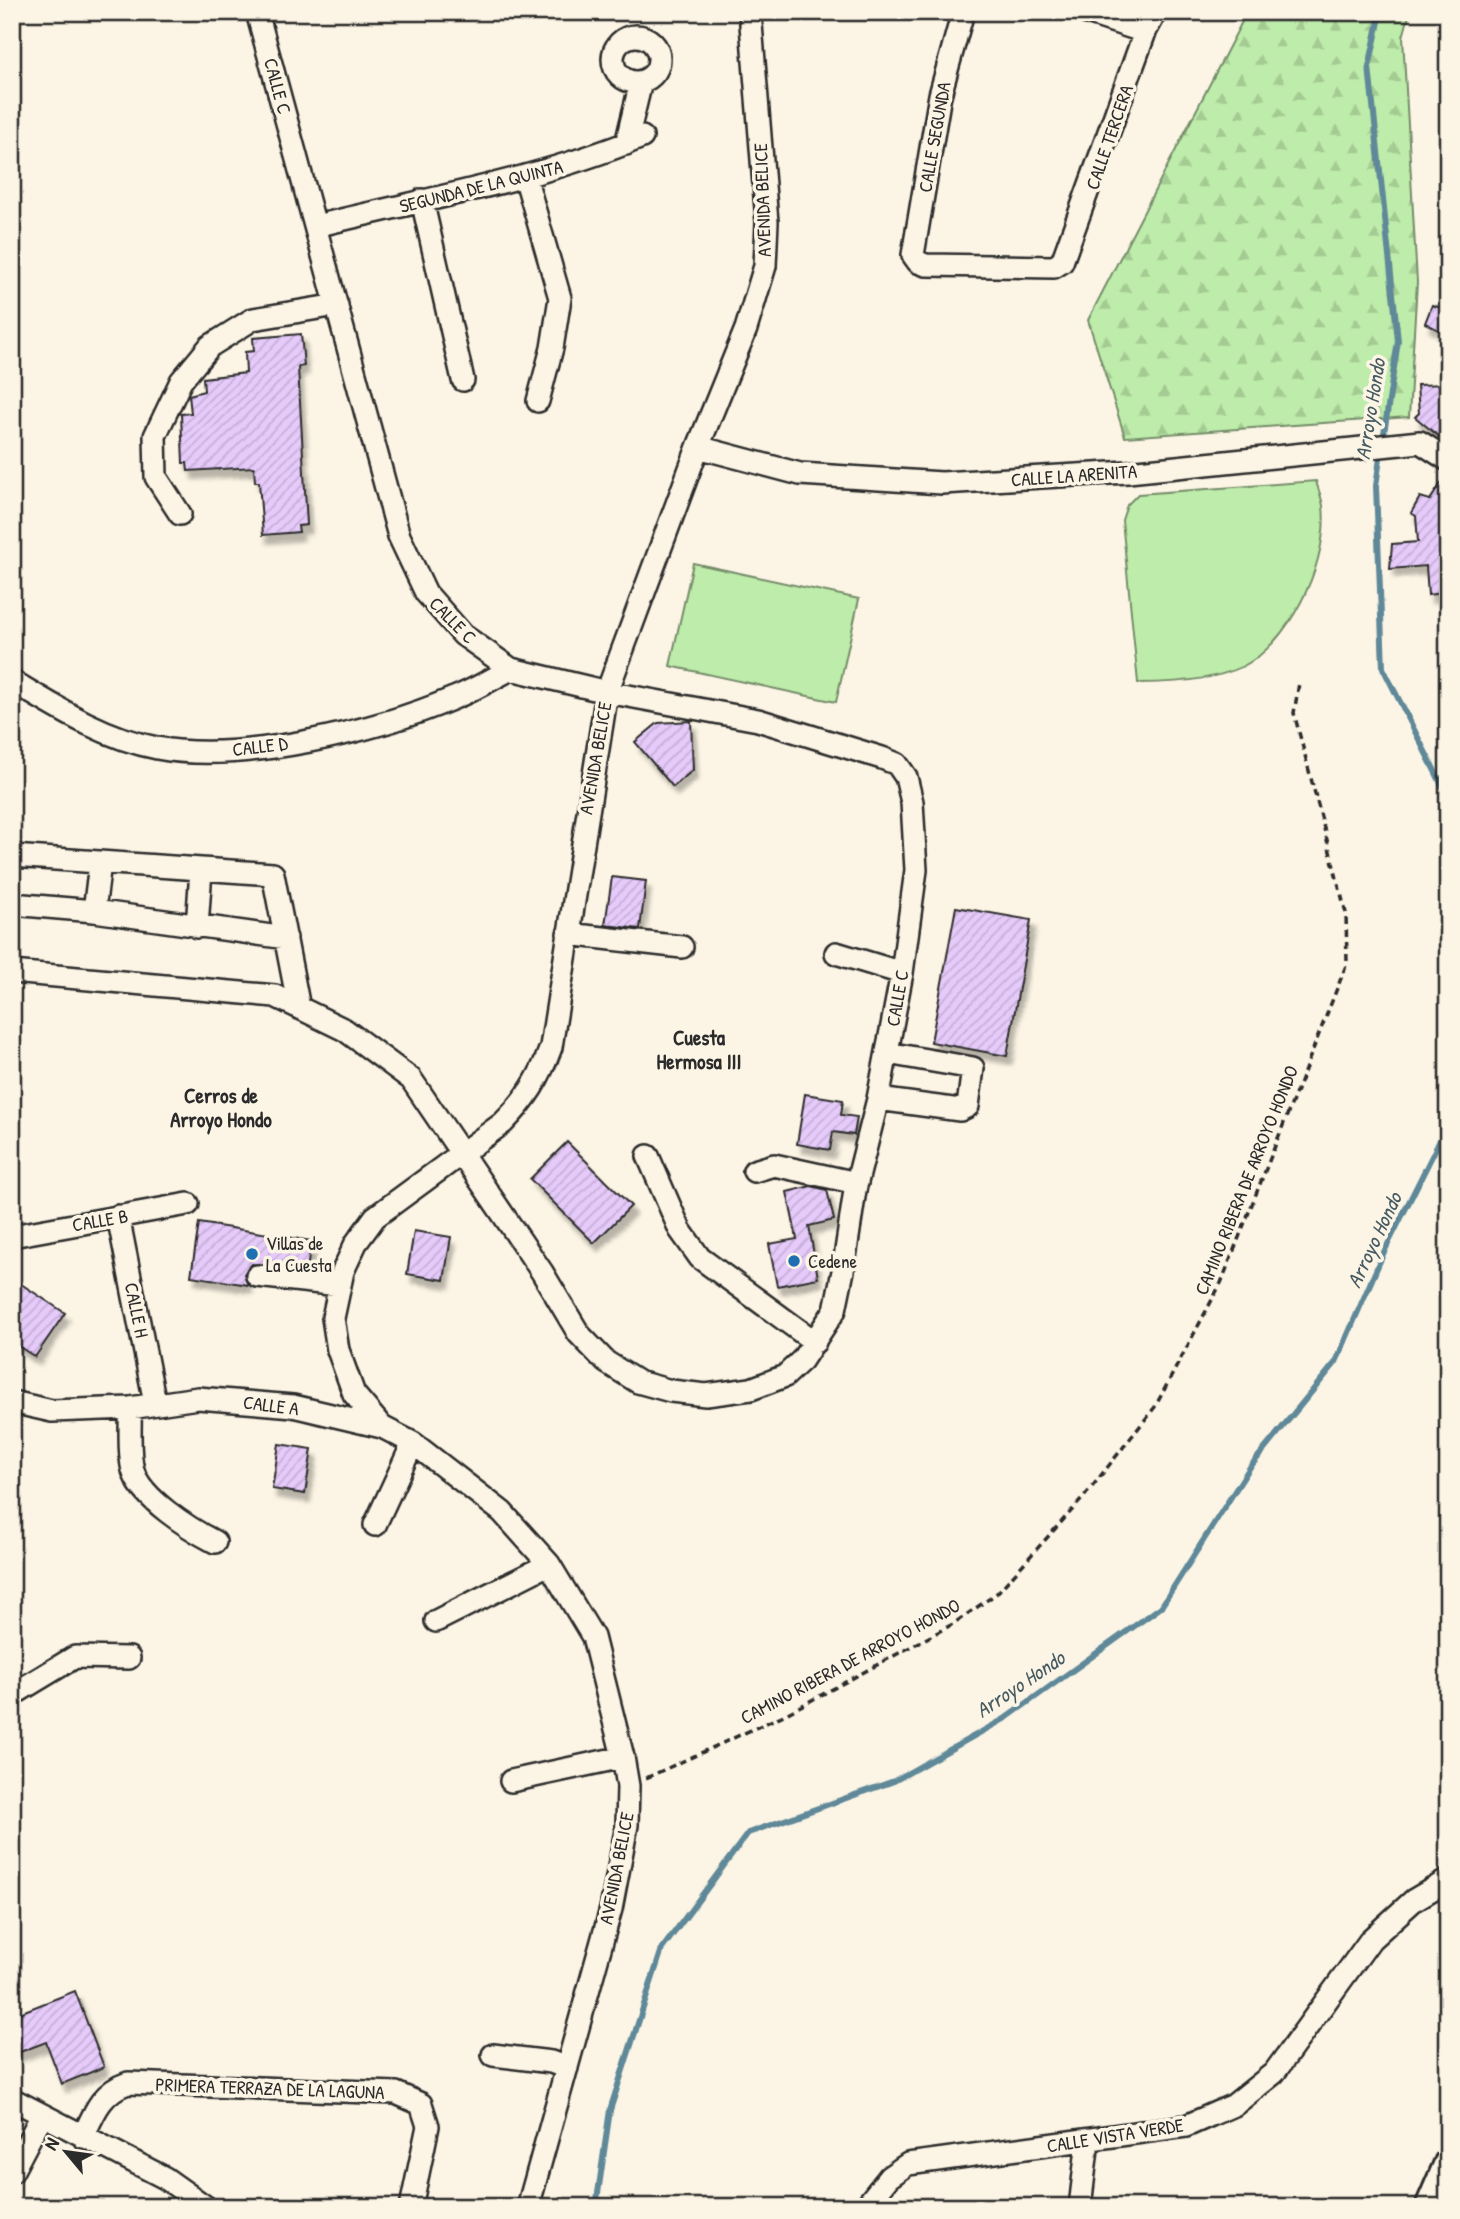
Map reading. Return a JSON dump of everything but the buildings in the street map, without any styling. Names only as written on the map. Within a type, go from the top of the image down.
[{"type":"main road","points":[[1429,2207],[1448,2163]]},
{"type":"street","name":"AVENIDA BELICE","points":[[382,1427],[354,1394],[338,1350],[333,1318],[339,1285],[356,1243],[374,1217],[503,1123],[522,1104],[540,1078],[551,1047],[607,692],[698,447],[746,328],[765,266],[767,222],[750,12]]},
{"type":"street","name":"CALLE SEGUNDA","points":[[963,12],[940,95],[913,255],[926,265],[1054,267],[1062,262]]},
{"type":"street","points":[[1084,12],[1146,32]]},
{"type":"street","name":"CALLE TERCERA","points":[[1062,262],[1146,32],[1156,12]]},
{"type":"street","name":"CALLE C","points":[[12,972],[275,996],[345,1030],[411,1079],[579,1334],[606,1362],[638,1382],[671,1391],[706,1395],[751,1389],[785,1376],[815,1342],[835,1310],[857,1183],[878,1099],[902,974],[916,870],[912,802],[906,777],[897,764],[758,720],[607,692],[511,669],[463,635],[426,593],[399,536],[259,13]]},
{"type":"street","name":"SEGUNDA DE LA QUINTA","points":[[316,226],[590,159],[634,141],[640,82]]},
{"type":"street","points":[[525,176],[560,298],[552,348],[538,401]]},
{"type":"street","points":[[422,200],[463,380]]},
{"type":"street","points":[[180,514],[156,477],[155,436],[181,380],[210,346],[253,318],[337,305]]},
{"type":"street","name":"CALLE LA ARENITA","points":[[698,447],[800,474],[942,483],[1128,472],[1420,442],[1448,460]]},
{"type":"street","name":"CALLE D","points":[[12,681],[98,729],[157,748],[211,751],[263,747],[369,727],[454,698],[511,669]]},
{"type":"street","points":[[12,856],[273,874],[299,1008]]},
{"type":"street","points":[[94,911],[100,863]]},
{"type":"street","points":[[197,927],[201,870]]},
{"type":"street","points":[[12,904],[94,911],[286,939]]},
{"type":"street","points":[[568,934],[682,947]]},
{"type":"street","points":[[836,953],[902,974]]},
{"type":"street","points":[[878,1099],[960,1110],[968,1106],[973,1068],[887,1053]]},
{"type":"street","points":[[648,1156],[680,1230],[700,1258],[815,1342]]},
{"type":"street","points":[[754,1171],[774,1165],[857,1183]]},
{"type":"street","name":"CALLE B","points":[[12,1236],[188,1204]]},
{"type":"street","name":"CALLE H","points":[[118,1216],[155,1403]]},
{"type":"street","points":[[257,1276],[339,1285]]},
{"type":"street","name":"CALLE A","points":[[12,1402],[52,1411],[130,1408],[198,1398],[293,1406],[382,1427],[413,1443],[502,1512]]},
{"type":"street","points":[[130,1408],[133,1471],[156,1502],[185,1527],[215,1542]]},
{"type":"street","points":[[375,1525],[413,1443]]},
{"type":"street","name":"AVENIDA BELICE","points":[[502,1512],[549,1564],[593,1637],[628,1786],[627,1825],[611,1909],[528,2207]]},
{"type":"street","points":[[436,1621],[549,1564]]},
{"type":"street","points":[[12,1695],[75,1657],[128,1658]]},
{"type":"street","points":[[511,1781],[623,1757]]},
{"type":"street","name":"CALLE VISTA VERDE","points":[[865,2207],[889,2177],[908,2164],[1186,2126],[1234,2105],[1274,2073],[1371,1939],[1414,1900],[1448,1880]]},
{"type":"street","points":[[493,2055],[551,2062],[566,2068]]},
{"type":"street","name":"PRIMERA TERRAZA DE LA LAGUNA","points":[[83,2137],[101,2099],[113,2088],[128,2083],[396,2093],[421,2104],[428,2126],[411,2207]]},
{"type":"street","points":[[12,2099],[164,2178],[206,2207]]},
{"type":"street","points":[[12,2172],[42,2115]]},
{"type":"street","points":[[1080,2207],[1088,2140]]},
{"type":"path","name":"CAMINO RIBERA DE ARROYO HONDO","points":[[628,1786],[786,1714],[953,1624],[996,1594],[1084,1497],[1155,1407],[1221,1283],[1348,963],[1346,913],[1294,713],[1299,683]]},
{"type":"green space","points":[[1247,12],[1410,12],[1403,37],[1417,282],[1409,417],[1125,437],[1088,320]]},
{"type":"green space","points":[[1316,481],[1323,506],[1323,526],[1315,570],[1295,613],[1268,648],[1252,661],[1227,673],[1181,681],[1138,683],[1122,520],[1127,505],[1138,494]]},
{"type":"green space","points":[[693,563],[859,599],[836,702],[670,666]]},
{"type":"waterway","name":"Arroyo Hondo","points":[[1381,12],[1369,67],[1398,341],[1383,440]]},
{"type":"waterway","name":"Arroyo Hondo","points":[[1381,451],[1376,486],[1383,668],[1448,797]]},
{"type":"waterway","name":"Arroyo Hondo","points":[[596,2207],[610,2110],[662,1949],[748,1833],[894,1781],[1006,1718],[1161,1607],[1250,1467],[1336,1362],[1383,1254],[1448,1124]]},
{"type":"place","name":"Villas de La Cuesta","points":[[252,1254]]},
{"type":"place","name":"Cedene","points":[[794,1261]]},
{"type":"district","name":"Cuesta Hermosa III","points":[[699,1049]]},
{"type":"district","name":"Cerros de Arroyo Hondo","points":[[221,1107]]}]
